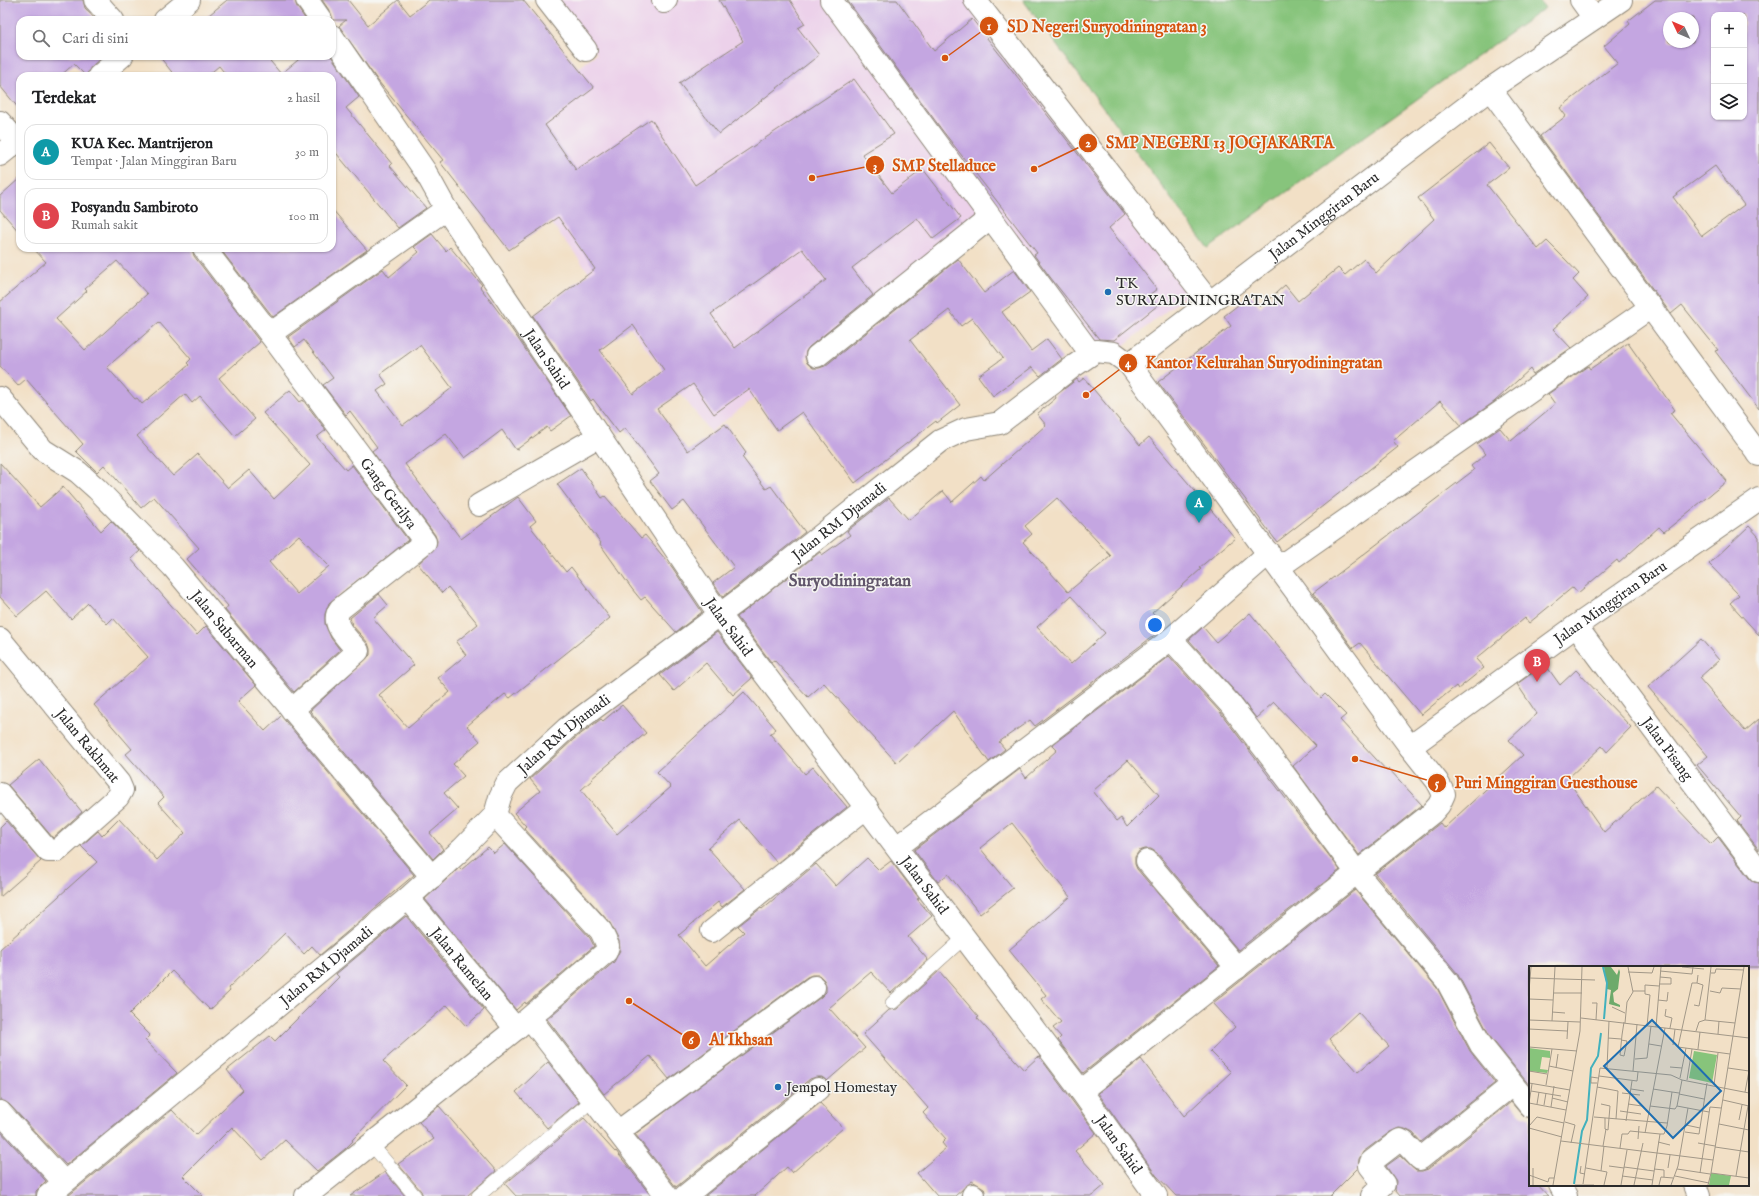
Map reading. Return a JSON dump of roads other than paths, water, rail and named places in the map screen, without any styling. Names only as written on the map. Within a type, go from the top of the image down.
[{"type":"street","points":[[95,0],[109,16]]},
{"type":"street","points":[[170,16],[189,0]]},
{"type":"street","points":[[307,0],[318,16]]},
{"type":"street","points":[[547,0],[586,50]]},
{"type":"street","points":[[663,0],[664,2],[666,0]]},
{"type":"street","points":[[831,0],[1090,354],[1102,351],[1114,353],[1129,364],[1410,747],[1437,781],[1444,794],[1439,805],[1432,813],[1081,1091]]},
{"type":"street","points":[[975,0],[1210,303]]},
{"type":"street","points":[[1580,0],[1594,18]]},
{"type":"street","name":"Jalan Minggiran Baru","points":[[1129,364],[1490,89],[1621,0]]},
{"type":"street","name":"Jalan Sahid","points":[[336,42],[426,171],[446,209],[719,614],[867,807],[1081,1091],[1156,1196]]},
{"type":"street","points":[[104,72],[117,60]]},
{"type":"street","points":[[1490,89],[1759,455]]},
{"type":"street","points":[[0,122],[16,137]]},
{"type":"street","points":[[0,155],[16,142]]},
{"type":"street","points":[[270,334],[446,209]]},
{"type":"street","points":[[817,356],[990,218]]},
{"type":"street","name":"Gang Gerilya","points":[[207,252],[425,542],[340,610],[336,623],[358,651],[292,710]]},
{"type":"street","points":[[897,847],[1274,560],[1651,307]]},
{"type":"street","name":"Jalan RM Djamadi","points":[[48,1196],[408,898],[462,850],[495,815],[500,797],[507,783],[566,729],[746,595],[940,441],[966,429],[1000,423],[1090,354]]},
{"type":"street","name":"Jalan Subarman","points":[[0,398],[43,450],[78,472],[87,480],[173,567],[432,877]]},
{"type":"street","points":[[479,506],[599,436]]},
{"type":"street","name":"Jalan Minggiran Baru","points":[[1410,747],[1576,626],[1759,499]]},
{"type":"street","name":"Jalan Pisang","points":[[1576,626],[1759,871]]},
{"type":"street","name":"Jalan Rakhmat","points":[[0,639],[119,783],[122,790],[118,797],[57,850],[48,851],[0,794]]},
{"type":"street","points":[[1171,639],[1230,704],[1357,873],[1447,980],[1481,1045],[1529,1105]]},
{"type":"street","points":[[712,931],[867,807]]},
{"type":"street","points":[[306,1196],[372,1145],[523,1023],[600,958],[608,946],[606,939],[591,919],[495,815]]},
{"type":"street","points":[[1147,861],[1237,968]]},
{"type":"street","name":"Jalan Ramelan","points":[[408,898],[594,1099],[667,1196]]},
{"type":"street","points":[[619,1131],[814,987]]},
{"type":"street","points":[[1372,1196],[1384,1184],[1370,1166],[1371,1162],[1400,1140],[1404,1142],[1420,1159],[1512,1085]]},
{"type":"street","points":[[685,1196],[818,1089]]},
{"type":"street","points":[[0,1112],[64,1182]]},
{"type":"street","points":[[1561,1186],[1566,1196]]},
{"type":"street","points":[[1695,1186],[1699,1196]]},
{"type":"lane","points":[[892,1003],[965,937]]},
{"type":"lane","points":[[478,1196],[594,1099]]},
{"type":"lane","points":[[372,1145],[415,1196]]},
{"type":"place","name":"SD Negeri Suryodiningratan 3","points":[[945,58]]},
{"type":"place","name":"SMP NEGERI 13 JOGJAKARTA","points":[[1034,169]]},
{"type":"place","name":"SMP Stelladuce","points":[[812,178]]},
{"type":"place","name":"TK SURYADININGRATAN","points":[[1108,292]]},
{"type":"place","name":"Kantor Kelurahan Suryodiningratan","points":[[1086,395]]},
{"type":"place","name":"KUA Kec. Mantrijeron","points":[[1199,523]]},
{"type":"place","name":"Posyandu Sambiroto","points":[[1537,682]]},
{"type":"place","name":"Puri Minggiran Guesthouse","points":[[1355,759]]},
{"type":"place","name":"Al Ikhsan","points":[[629,1001]]},
{"type":"place","name":"Jempol Homestay","points":[[778,1087]]},
{"type":"district","name":"Suryodiningratan","points":[[850,580]]}]
